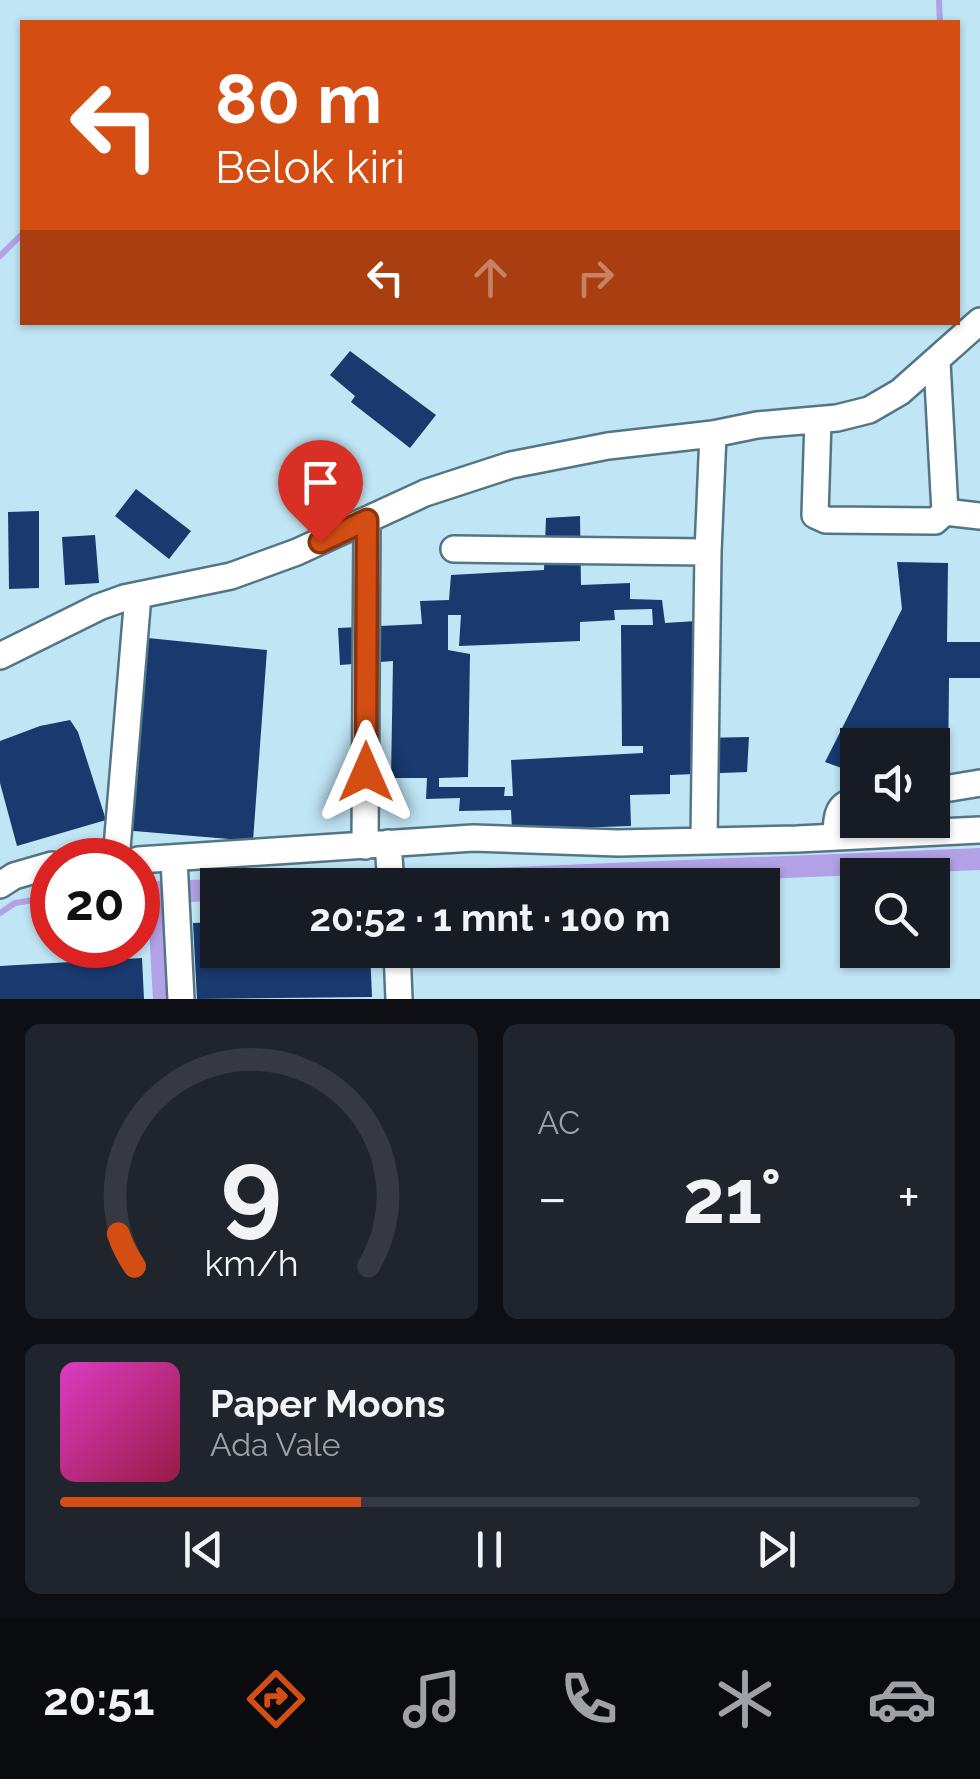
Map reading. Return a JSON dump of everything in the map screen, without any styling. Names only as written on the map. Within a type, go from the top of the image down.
[{"type":"lane","points":[[0,656],[99,607],[232,576],[297,552],[425,493],[522,462],[608,446],[869,410],[938,362],[980,321]]},
{"type":"lane","points":[[938,362],[945,512]]},
{"type":"lane","points":[[818,420],[815,516],[826,520],[935,521],[945,512],[980,516]]},
{"type":"lane","points":[[704,840],[713,434]]},
{"type":"lane","points":[[367,520],[376,844],[385,868]]},
{"type":"lane","points":[[454,550],[708,552]]},
{"type":"lane","points":[[118,838],[138,595]]},
{"type":"lane","points":[[950,789],[980,783]]},
{"type":"lane","points":[[836,836],[836,812],[840,807]]},
{"type":"lane","points":[[160,873],[174,882],[376,844],[474,838],[618,843],[980,830]]},
{"type":"lane","points":[[0,885],[30,870]]},
{"type":"lane","points":[[174,882],[181,999]]},
{"type":"lane","points":[[398,968],[399,999]]},
{"type":"building","points":[[350,351],[436,415],[410,448],[351,402],[355,396],[330,375]]},
{"type":"building","points":[[136,489],[191,531],[169,559],[115,516]]},
{"type":"building","points":[[39,511],[39,588],[9,589],[8,512]]},
{"type":"building","points":[[580,516],[581,585],[630,583],[630,599],[662,600],[665,623],[696,621],[699,738],[749,737],[747,772],[670,775],[670,794],[630,795],[631,826],[512,830],[511,810],[459,811],[460,798],[426,799],[427,778],[391,778],[393,661],[340,665],[338,628],[422,624],[420,601],[449,600],[451,575],[544,570],[546,518]],"holes":[[[652,609],[653,625],[621,625],[622,746],[643,746],[643,753],[511,760],[513,796],[504,796],[505,787],[439,787],[439,778],[468,777],[470,654],[448,650],[448,615],[461,615],[459,646],[580,641],[580,622],[615,620],[614,610]]]},
{"type":"building","points":[[95,535],[99,583],[65,585],[62,537]]},
{"type":"building","points":[[897,562],[948,563],[947,642],[980,642],[980,678],[949,678],[949,728],[842,728],[902,609]]},
{"type":"building","points":[[138,637],[267,650],[253,841],[122,830]]},
{"type":"building","points":[[70,720],[78,732],[106,820],[44,838],[30,838],[30,842],[17,846],[0,783],[0,741]]},
{"type":"building","points":[[840,732],[840,767],[825,762]]},
{"type":"building","points":[[193,923],[200,923],[200,968],[371,968],[372,997],[197,999]]},
{"type":"building","points":[[0,966],[142,968],[144,999],[0,999]]},
{"type":"waterway","points":[[939,0],[940,20]]},
{"type":"waterway","points":[[0,256],[20,236]]},
{"type":"waterway","points":[[760,868],[980,859]]},
{"type":"waterway","points":[[164,999],[158,892],[200,891]]},
{"type":"waterway","points":[[0,913],[15,903],[30,901]]},
{"type":"route","points":[[320,542],[367,520],[366,772]]}]
